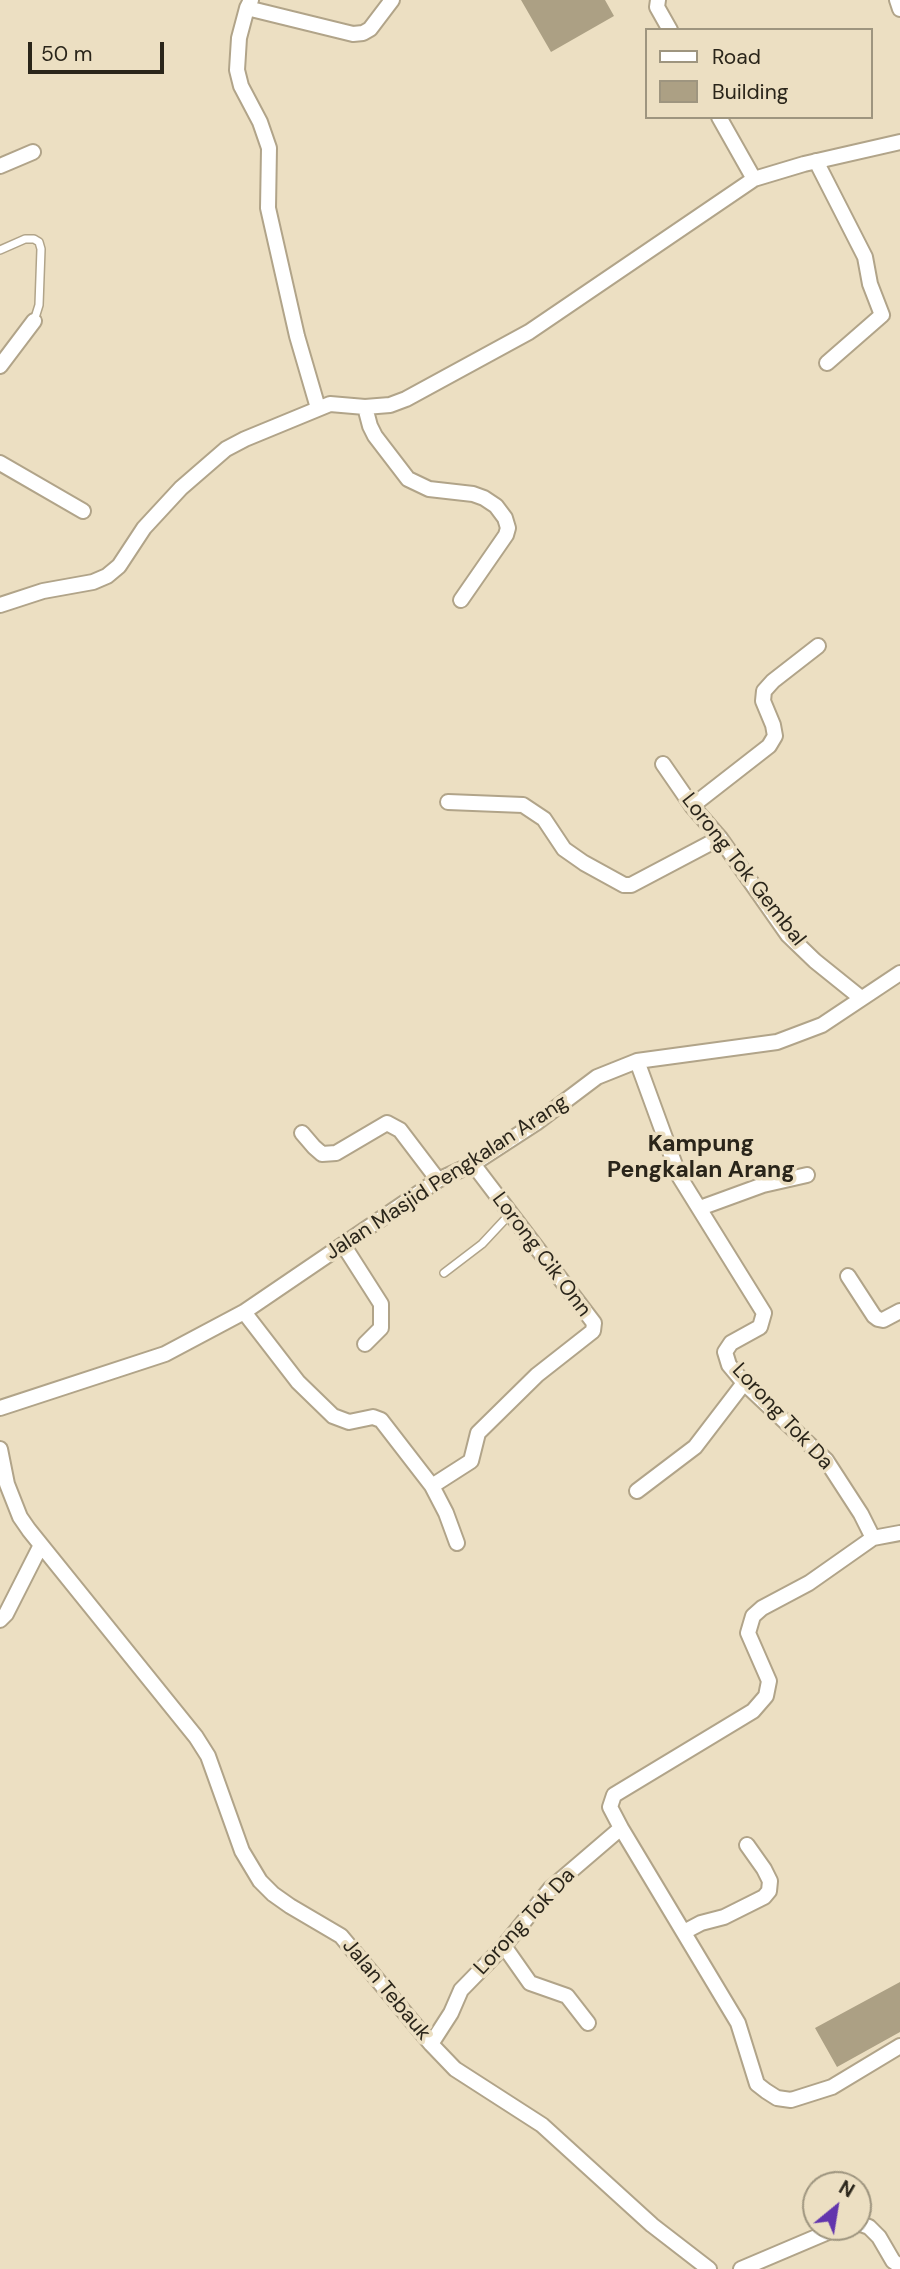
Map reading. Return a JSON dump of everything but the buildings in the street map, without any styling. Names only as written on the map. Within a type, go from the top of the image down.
[{"type":"street","points":[[318,408],[297,336],[268,208],[269,148],[260,122],[241,86],[237,70],[239,38],[249,4],[353,34],[370,29],[392,0]]},
{"type":"street","points":[[897,0],[900,9]]},
{"type":"street","points":[[656,2],[669,28]]},
{"type":"street","points":[[720,119],[754,179]]},
{"type":"street","points":[[0,605],[31,594],[93,582],[107,576],[119,566],[144,528],[195,473],[226,449],[245,439],[330,404],[365,407],[390,405],[407,399],[529,332],[754,179],[816,161],[900,142]]},
{"type":"street","points":[[0,166],[33,152]]},
{"type":"street","points":[[816,161],[865,257],[870,284],[883,315],[827,363]]},
{"type":"street","points":[[0,366],[34,321]]},
{"type":"street","points":[[365,407],[375,436],[408,479],[429,489],[473,494],[484,498],[496,506],[505,518],[508,528],[506,536],[461,600]]},
{"type":"street","points":[[0,463],[83,511]]},
{"type":"street","points":[[692,806],[769,746],[775,737],[763,701],[764,691],[772,681],[818,646]]},
{"type":"street","name":"Lorong Tok Gembal","points":[[663,764],[692,806],[720,838],[788,935],[861,998]]},
{"type":"street","points":[[448,802],[523,805],[544,819],[564,849],[584,863],[624,885],[631,886],[720,838]]},
{"type":"street","name":"Jalan Masjid Pengkalan Arang","points":[[0,1408],[165,1354],[244,1312],[439,1180],[473,1164],[536,1123],[597,1077],[637,1061],[777,1042],[822,1025],[900,973]]},
{"type":"street","name":"Lorong Tok Da","points":[[637,1061],[680,1176],[764,1313],[760,1327],[731,1343],[726,1352],[729,1365],[744,1383],[827,1460],[873,1538]]},
{"type":"street","points":[[302,1133],[322,1154],[336,1153],[387,1123],[400,1130],[439,1180]]},
{"type":"street","name":"Lorong Cik Onn","points":[[432,1486],[471,1461],[478,1433],[537,1375],[593,1331],[594,1323],[473,1164]]},
{"type":"street","points":[[700,1208],[763,1185],[807,1175]]},
{"type":"street","points":[[344,1246],[381,1304],[381,1328],[365,1345]]},
{"type":"street","points":[[848,1276],[878,1319],[883,1320],[900,1311]]},
{"type":"street","points":[[244,1312],[298,1381],[333,1416],[349,1422],[373,1418],[381,1420],[432,1486],[457,1543]]},
{"type":"street","points":[[637,1492],[695,1447],[744,1383]]},
{"type":"street","name":"Jalan Tebauk","points":[[0,1449],[7,1484],[20,1517],[196,1737],[212,1766],[242,1851],[260,1881],[281,1900],[341,1936],[431,2045],[455,2069],[542,2125],[652,2225],[709,2269]]},
{"type":"street","points":[[900,1533],[873,1538],[809,1583],[762,1608],[753,1616],[748,1633],[769,1681],[766,1696],[753,1712],[614,1796],[610,1807],[738,2022],[757,2084],[777,2098],[791,2100],[832,2087],[900,2046]]},
{"type":"street","points":[[0,1619],[6,1614],[41,1545]]},
{"type":"street","name":"Lorong Tok Da","points":[[431,2045],[451,2013],[461,1990],[504,1946],[551,1888],[621,1828]]},
{"type":"street","points":[[684,1932],[701,1923],[724,1917],[764,1897],[769,1891],[769,1881],[764,1869],[747,1844]]},
{"type":"street","points":[[504,1946],[530,1983],[567,1996],[588,2023]]},
{"type":"street","points":[[872,2230],[893,2262],[900,2266]]},
{"type":"street","points":[[741,2269],[807,2241]]},
{"type":"lane","points":[[0,250],[24,239],[39,242],[39,305],[34,321]]},
{"type":"lane","points":[[444,1273],[482,1244],[510,1214]]},
{"type":"district","name":"Kampung Pengkalan Arang","points":[[701,1158]]}]
